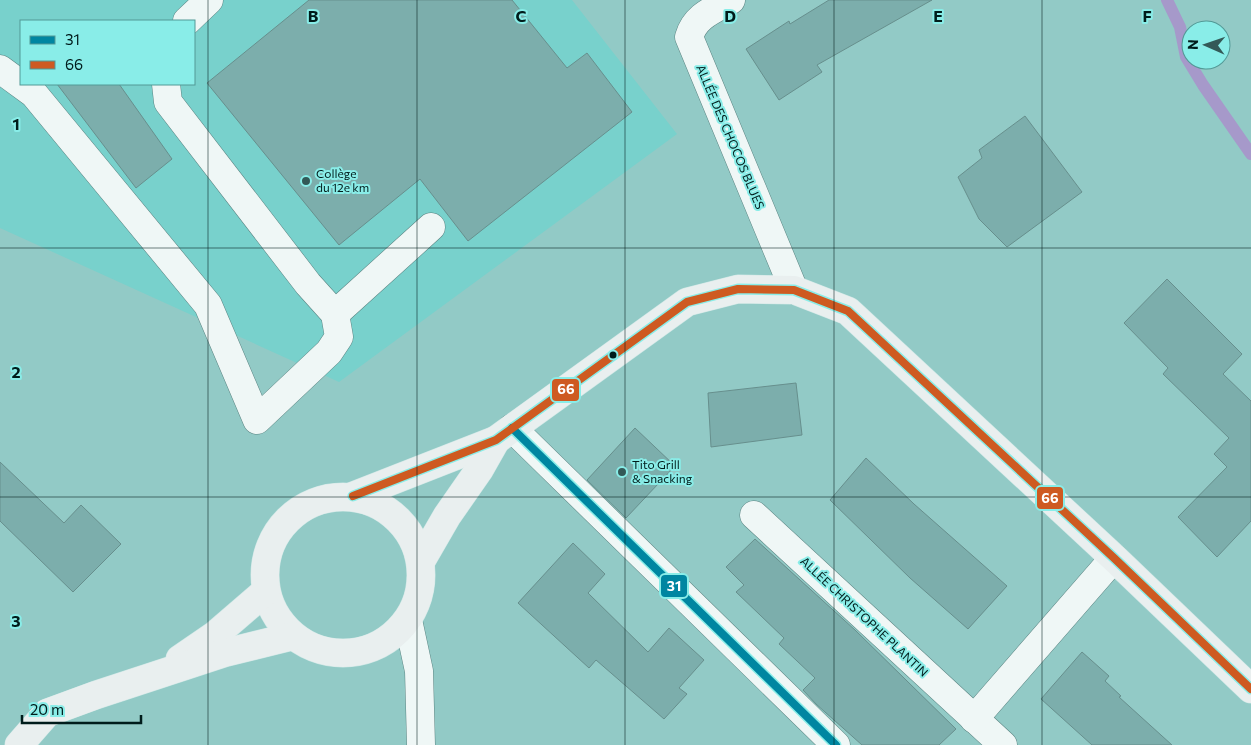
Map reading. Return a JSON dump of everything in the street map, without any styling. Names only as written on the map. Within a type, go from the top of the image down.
[{"type":"main road","points":[[353,496],[504,434],[687,302],[738,289],[794,290],[848,310],[1114,558],[1251,689]]},
{"type":"main road","points":[[421,561],[447,516],[504,434]]},
{"type":"main road","points":[[353,496],[377,503],[397,518],[412,537],[421,561],[421,582],[418,596],[408,620],[389,639],[366,650],[341,654],[316,649],[293,636],[277,616],[266,591],[266,559],[274,537],[289,518],[308,504],[330,497],[353,496]]},
{"type":"main road","points":[[154,676],[215,635],[266,591]]},
{"type":"main road","points":[[19,745],[47,713],[96,695],[224,654],[293,636]]},
{"type":"street","points":[[188,20],[209,0]]},
{"type":"street","name":"ALLÉE DES CHOCOS BLUES","points":[[731,0],[701,17],[692,27],[689,37],[794,290]]},
{"type":"street","points":[[0,69],[20,84]]},
{"type":"street","points":[[22,85],[34,94],[208,305],[257,420],[329,352],[339,337],[335,314],[308,284],[168,102],[166,85]]},
{"type":"street","points":[[335,314],[431,227]]},
{"type":"street","points":[[504,434],[836,745]]},
{"type":"street","name":"ALLÉE CHRISTOPHE PLANTIN","points":[[754,515],[1003,745]]},
{"type":"street","points":[[974,718],[1114,558]]},
{"type":"street","points":[[408,620],[419,671],[421,745]]},
{"type":"shaded area","name":"Collège du 12e km","points":[[0,0],[572,0],[677,134],[339,382],[0,228]]},
{"type":"building","points":[[309,0],[512,0],[567,68],[587,53],[632,112],[468,241],[420,179],[339,245],[207,83]]},
{"type":"building","points":[[829,0],[932,0],[817,65],[822,72],[779,100],[746,49],[789,21],[790,24]]},
{"type":"building","points":[[58,85],[120,85],[172,159],[136,188]]},
{"type":"building","points":[[1025,116],[1082,192],[1007,247],[979,219],[958,177],[982,158],[979,150]]},
{"type":"building","points":[[1167,279],[1242,354],[1223,374],[1251,401],[1251,521],[1217,557],[1178,517],[1227,467],[1214,454],[1229,438],[1163,374],[1168,368],[1124,323]]},
{"type":"building","points":[[796,383],[802,435],[711,447],[708,393]]},
{"type":"building","points":[[635,428],[675,466],[626,518],[587,480]]},
{"type":"building","points":[[866,458],[914,504],[1007,586],[968,629],[910,578],[830,500]]},
{"type":"building","points":[[0,462],[64,523],[81,505],[121,544],[73,592],[0,521]]},
{"type":"building","points":[[755,539],[855,630],[956,729],[939,745],[862,745],[816,704],[803,690],[815,678],[779,644],[784,638],[736,592],[744,585],[726,567]]},
{"type":"building","points":[[573,543],[605,574],[588,593],[648,652],[669,628],[704,660],[679,688],[687,694],[664,719],[596,660],[589,668],[518,603]]},
{"type":"building","points":[[1082,652],[1109,676],[1105,681],[1121,696],[1119,697],[1172,745],[1092,745],[1041,699]]},
{"type":"waterway","points":[[1167,0],[1180,27],[1186,57],[1251,154]]},
{"type":"transit line","name":"66","points":[[353,496],[496,440],[687,302],[738,289],[794,290],[848,311],[1114,558],[1251,689]]},
{"type":"transit line","name":"31","points":[[512,428],[836,745]]},
{"type":"place","name":"Collège du 12e km","points":[[306,181]]},
{"type":"place","name":"Tito Grill & Snacking","points":[[622,472]]}]
